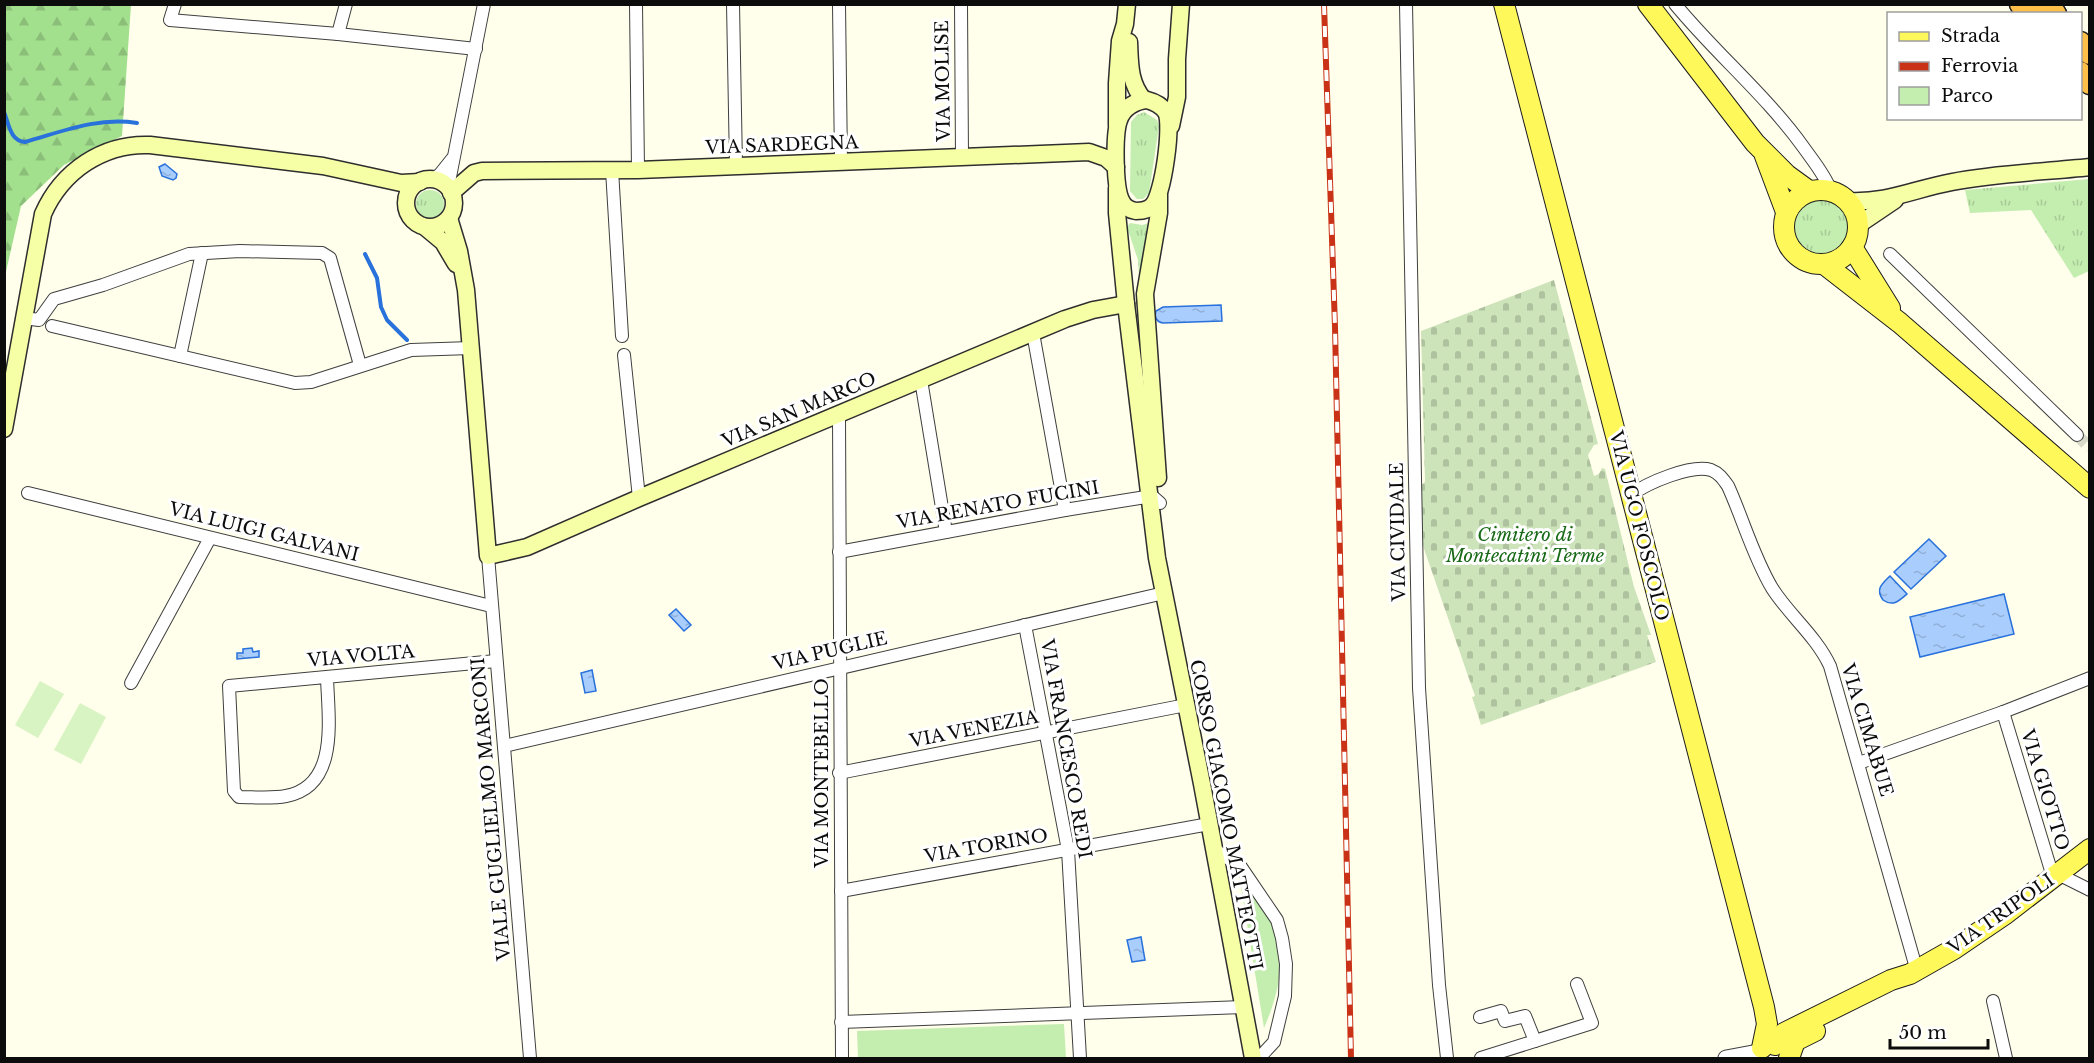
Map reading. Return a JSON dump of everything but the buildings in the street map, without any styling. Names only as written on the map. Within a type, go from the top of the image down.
[{"type":"main road","points":[[1127,4],[1125,24],[1128,31],[1131,76],[1144,97]]},
{"type":"main road","points":[[1118,126],[1126,110],[1136,102],[1168,86],[1177,58],[1181,4]]},
{"type":"main road","name":"VIA UGO FOSCOLO","points":[[1504,4],[1764,1007],[1772,1053]]},
{"type":"main road","points":[[1648,4],[1763,151],[1787,175],[1809,191]]},
{"type":"main road","name":"CORSO GIACOMO MATTEOTTI","points":[[1125,24],[1120,41],[1117,82],[1117,213],[1126,304],[1155,500]]},
{"type":"main road","name":"CORSO GIACOMO MATTEOTTI","points":[[1177,58],[1177,97],[1169,133],[1159,195],[1159,213],[1145,294],[1157,558],[1252,1059]]},
{"type":"main road","points":[[1117,82],[1127,82],[1144,97],[1159,104],[1167,113],[1169,133]]},
{"type":"main road","points":[[4,429],[40,226],[47,205],[53,193],[72,172],[112,149],[150,145],[323,166],[401,183],[441,182],[450,190],[454,205],[449,218],[438,226],[425,226]]},
{"type":"main road","points":[[1763,151],[1786,212]]},
{"type":"main road","name":"VIA SARDEGNA","points":[[450,190],[477,172],[638,170],[1089,152],[1106,158],[1116,167]]},
{"type":"main road","points":[[1848,201],[1865,202],[1898,197],[1950,182],[2090,167]]},
{"type":"main road","points":[[375,178],[408,210],[414,220],[425,226],[448,248],[466,290]]},
{"type":"main road","points":[[408,210],[409,194],[426,181]]},
{"type":"main road","points":[[1117,188],[1122,202],[1133,211],[1150,208],[1159,195]]},
{"type":"main road","points":[[1809,191],[1831,191],[1848,201],[1855,212],[1858,225],[1857,237],[1852,248],[1840,259],[1824,264],[1807,261],[1792,251],[1784,236],[1786,212],[1796,199],[1809,191]]},
{"type":"main road","points":[[1858,225],[1898,197]]},
{"type":"main road","points":[[449,218],[459,251],[466,290],[488,556]]},
{"type":"main road","points":[[1852,248],[1900,323]]},
{"type":"main road","points":[[1824,264],[1900,323],[2090,488]]},
{"type":"main road","name":"VIA SAN MARCO","points":[[488,556],[527,547],[1033,333],[1093,310],[1126,304]]},
{"type":"main road","name":"VIA TRIPOLI","points":[[1772,1053],[1895,989],[1913,973],[2004,915],[2090,849]]},
{"type":"street","points":[[175,4],[170,20],[338,34],[476,49]]},
{"type":"street","points":[[338,34],[346,4]]},
{"type":"street","points":[[450,190],[452,158],[484,4]]},
{"type":"street","points":[[636,4],[638,170]]},
{"type":"street","points":[[733,4],[736,166]]},
{"type":"street","points":[[839,4],[841,163]]},
{"type":"street","name":"VIA MOLISE","points":[[960,4],[962,158]]},
{"type":"street","name":"VIA CIVIDALE","points":[[1406,4],[1419,688],[1438,973],[1447,1059]]},
{"type":"street","points":[[1675,4],[1755,88],[1794,134],[1827,180],[1831,191]]},
{"type":"street","points":[[426,181],[440,174],[452,158]]},
{"type":"street","points":[[612,170],[622,336]]},
{"type":"street","points":[[24,318],[41,319],[54,299],[103,285],[179,257],[240,251],[317,252],[330,258],[360,365]]},
{"type":"street","points":[[180,356],[202,253]]},
{"type":"street","points":[[1890,254],[2076,435]]},
{"type":"street","points":[[52,326],[295,383],[311,382],[411,350],[471,348]]},
{"type":"street","points":[[1033,333],[1065,510]]},
{"type":"street","points":[[624,355],[639,498]]},
{"type":"street","points":[[921,380],[946,532]]},
{"type":"street","name":"VIA MONTEBELLO","points":[[839,415],[842,1059]]},
{"type":"street","name":"VIA CIMABUE","points":[[1631,495],[1658,479],[1696,470],[1712,470],[1723,479],[1771,586],[1827,660],[1859,763],[1913,973]]},
{"type":"street","name":"VIA LUIGI GALVANI","points":[[28,494],[491,606]]},
{"type":"street","name":"VIA RENATO FUCINI","points":[[839,552],[1065,510],[1155,500]]},
{"type":"street","points":[[131,683],[210,538]]},
{"type":"street","name":"VIALE GUGLIELMO MARCONI","points":[[488,556],[530,1059]]},
{"type":"street","name":"VIA PUGLIE","points":[[504,746],[1025,625],[1163,586]]},
{"type":"street","name":"VIA FRANCESCO REDI","points":[[1025,625],[1068,850],[1080,1059]]},
{"type":"street","name":"VIA VOLTA","points":[[327,677],[328,744],[323,768],[312,783],[286,796],[239,797],[234,791],[229,686],[327,677],[496,662]]},
{"type":"street","points":[[1859,763],[2003,712],[2090,678]]},
{"type":"street","name":"VIA VENEZIA","points":[[839,773],[1186,705]]},
{"type":"street","name":"VIA GIOTTO","points":[[2003,712],[2055,875]]},
{"type":"street","name":"VIA TORINO","points":[[841,891],[1209,824]]},
{"type":"street","points":[[1214,849],[1241,867],[1277,920],[1282,938],[1286,964],[1285,996],[1274,1042],[1259,1059]]},
{"type":"street","points":[[2055,875],[2090,890]]},
{"type":"street","points":[[1481,1059],[1592,1023],[1577,984]]},
{"type":"street","points":[[1993,1001],[2006,1059]]},
{"type":"street","points":[[841,1022],[1243,1007]]},
{"type":"street","points":[[1480,1017],[1501,1011],[1505,1021],[1525,1016],[1535,1041]]},
{"type":"street","points":[[1726,1059],[1772,1053]]},
{"type":"green space","points":[[5,5],[131,5],[122,136],[64,165],[21,206],[5,276]]},
{"type":"green space","points":[[1144,112],[1157,120],[1159,126],[1149,193],[1143,199],[1137,199],[1130,191],[1131,122],[1137,115]]},
{"type":"green space","points":[[2089,179],[2089,271],[2074,278],[2031,210],[1970,213],[1965,190]]},
{"type":"green space","points":[[430,190],[440,194],[444,204],[440,214],[430,218],[420,214],[416,204],[420,194]]},
{"type":"green space","points":[[1822,197],[1838,202],[1846,210],[1851,226],[1846,242],[1838,250],[1822,255],[1806,250],[1798,242],[1793,226],[1798,210],[1806,202]]},
{"type":"green space","points":[[1130,223],[1142,225],[1150,223],[1141,276],[1139,276],[1138,260],[1127,227]]},
{"type":"green space","name":"Cimitero di Montecatini Terme","points":[[1554,280],[1598,444],[1594,445],[1588,455],[1594,476],[1599,474],[1602,468],[1605,469],[1634,587],[1651,635],[1647,635],[1656,662],[1481,725],[1472,697],[1475,696],[1422,543],[1419,487],[1425,482],[1421,331]]},
{"type":"green space","points":[[40,681],[64,694],[38,738],[15,725]]},
{"type":"green space","points":[[80,703],[106,717],[81,764],[54,750]]},
{"type":"green space","points":[[1240,881],[1260,902],[1271,920],[1280,950],[1279,981],[1264,1028]]},
{"type":"green space","points":[[1064,1024],[1066,1058],[858,1058],[857,1031]]},
{"type":"water","points":[[165,164],[177,174],[173,180],[162,176],[159,167]]},
{"type":"water","points":[[1221,305],[1222,321],[1163,323],[1155,316],[1156,311],[1163,307]]},
{"type":"water","points":[[1929,539],[1946,556],[1911,589],[1894,572]]},
{"type":"water","points":[[1890,576],[1907,594],[1893,603],[1883,600],[1880,593],[1880,587]]},
{"type":"water","points":[[2004,594],[2014,634],[1920,657],[1910,617]]},
{"type":"water","points":[[676,609],[691,625],[684,631],[669,615]]},
{"type":"water","points":[[252,648],[253,652],[259,651],[259,657],[237,659],[237,653],[243,653],[243,649]]},
{"type":"water","points":[[592,670],[596,691],[585,693],[581,673]]},
{"type":"water","points":[[1141,937],[1145,960],[1132,962],[1127,940]]},
{"type":"waterway","points":[[4,112],[13,135],[16,139],[25,142],[94,123],[137,123]]},
{"type":"waterway","points":[[365,254],[377,278],[381,307],[387,320],[407,340]]},
{"type":"tunnel","points":[[2077,435],[2090,448]]},
{"type":"railway","points":[[1324,4],[1335,327],[1351,1058]]}]
